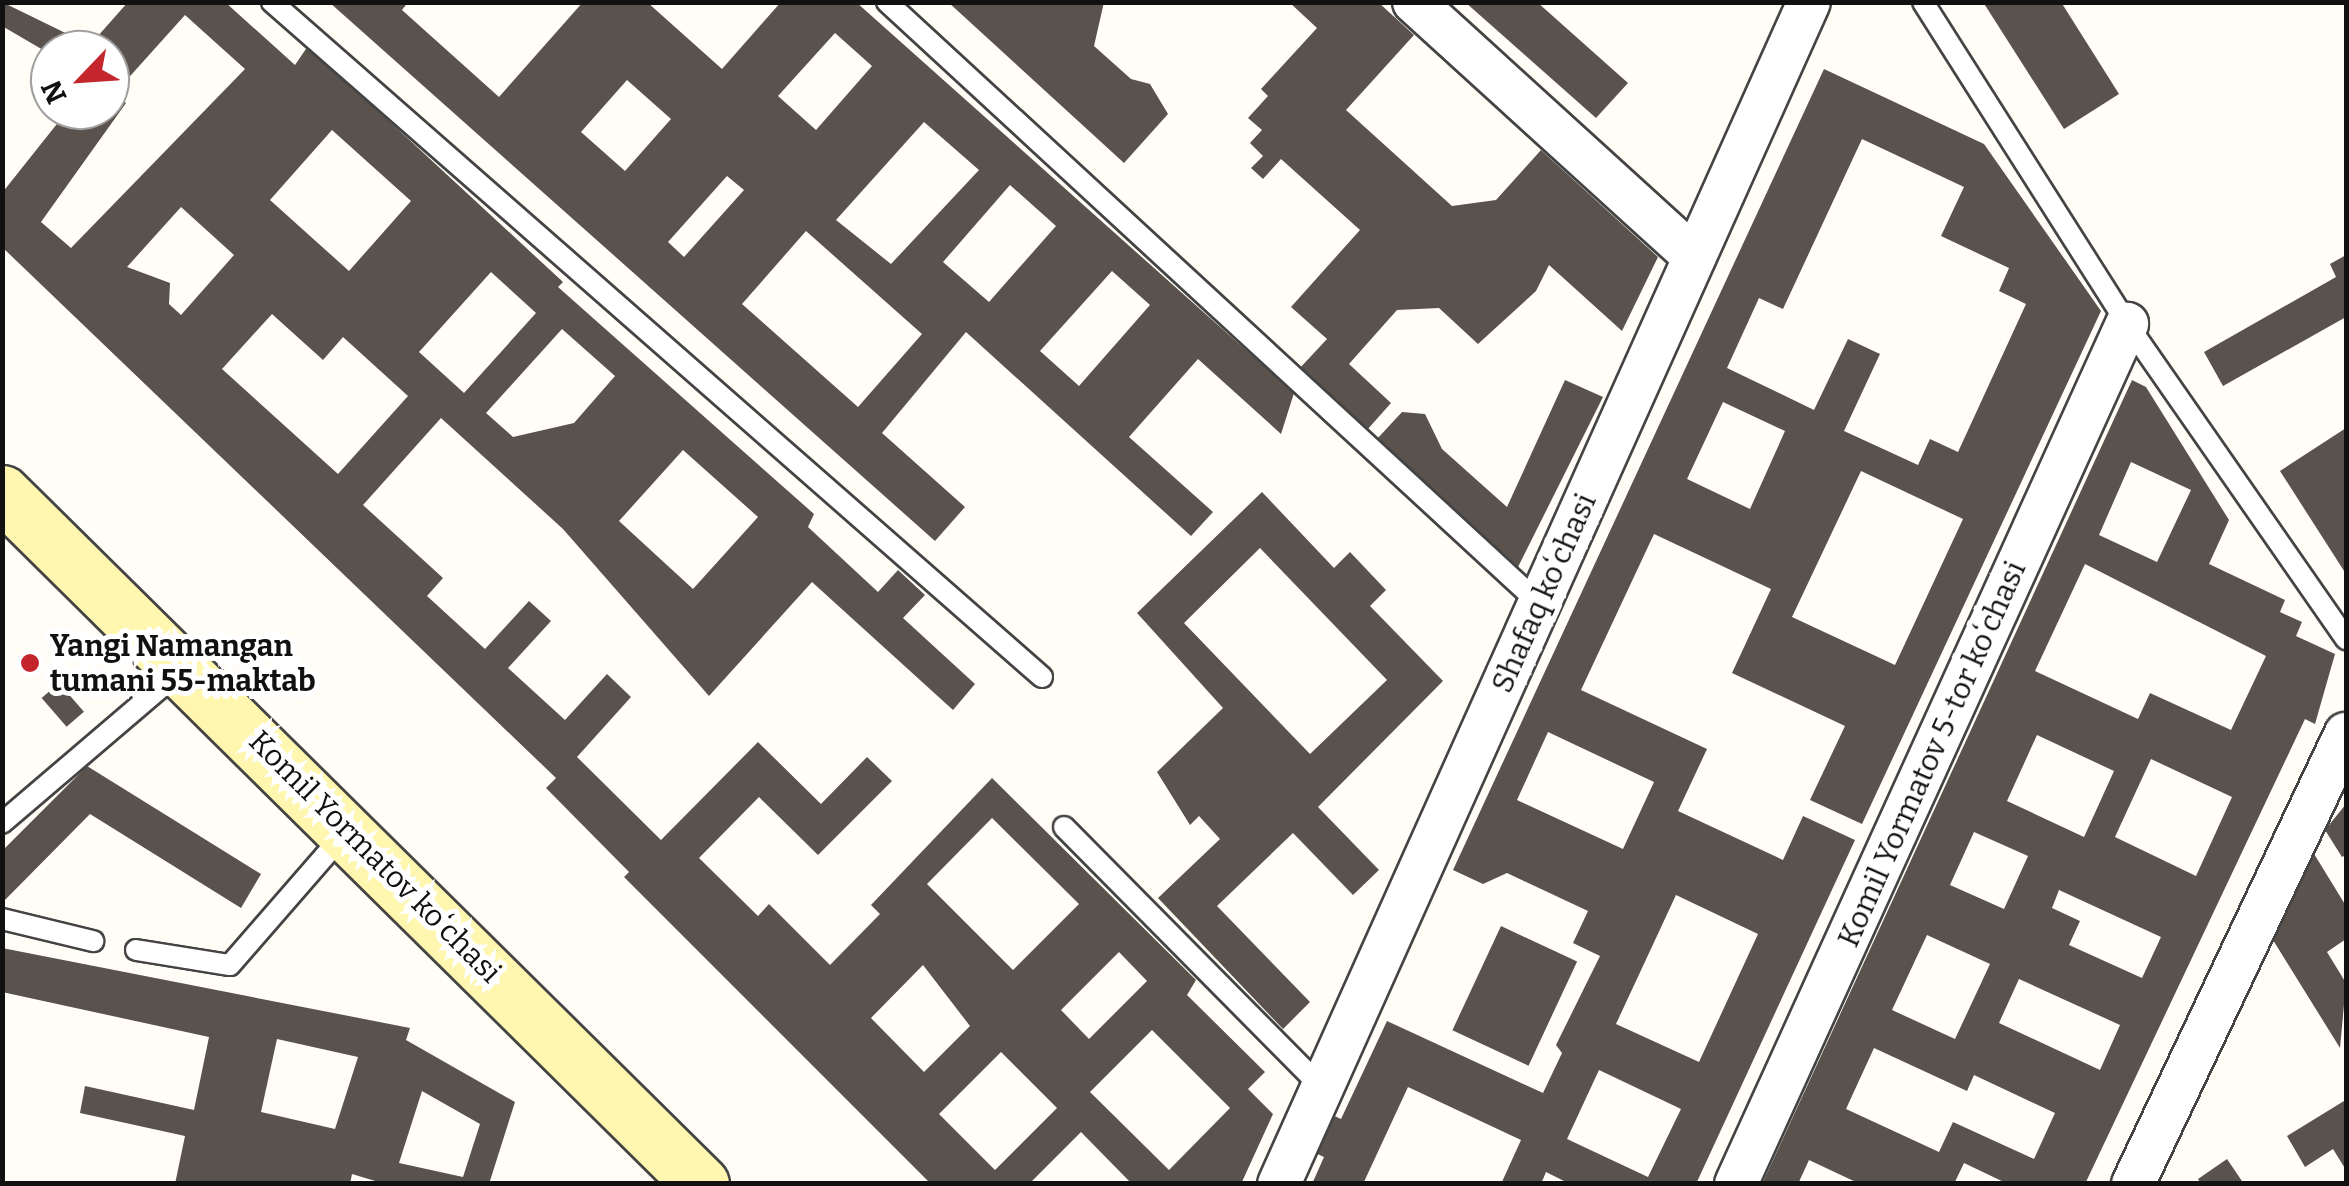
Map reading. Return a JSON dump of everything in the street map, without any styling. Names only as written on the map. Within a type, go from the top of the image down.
[{"type":"street","points":[[1414,2],[1694,258]]},
{"type":"street","name":"Shafaq koʻchasi","points":[[1279,1184],[1809,2]]},
{"type":"street","name":"Komil Yormatov 5-tor koʻchasi","points":[[1736,1184],[2127,324]]},
{"type":"street","name":"Komil Yormatov koʻchasi","points":[[2,493],[185,667],[701,1184]]},
{"type":"street","points":[[2133,1184],[2346,734]]},
{"type":"lane","points":[[272,2],[1042,677]]},
{"type":"lane","points":[[887,2],[1538,602]]},
{"type":"lane","points":[[1923,2],[2127,324],[2346,639]]},
{"type":"lane","points":[[2,823],[185,667]]},
{"type":"lane","points":[[1064,827],[1320,1086]]},
{"type":"lane","points":[[136,950],[230,965],[348,830]]},
{"type":"lane","points":[[2,919],[92,941]]},
{"type":"building","points":[[2,2],[59,30],[30,30],[30,42],[2,26]]},
{"type":"building","points":[[128,2],[225,2],[295,65],[308,46],[563,282],[558,287],[814,514],[808,527],[878,592],[898,570],[925,595],[903,618],[975,684],[953,710],[812,582],[709,696],[563,529],[441,418],[363,505],[443,578],[427,596],[485,649],[529,601],[551,621],[508,668],[565,720],[607,674],[631,697],[577,757],[661,840],[758,742],[821,804],[867,757],[892,781],[818,855],[759,797],[699,858],[758,916],[769,904],[830,965],[880,914],[871,905],[992,778],[1196,980],[1187,995],[1265,1072],[1248,1089],[1273,1114],[1241,1184],[1132,1184],[1081,1132],[1029,1184],[931,1184],[624,877],[629,872],[546,788],[556,778],[2,247],[2,193],[52,130],[107,130],[41,222],[71,248],[245,69],[185,15],[130,76],[130,30],[103,30]],"holes":[[[332,130],[411,201],[349,271],[270,200]],[[181,207],[234,255],[181,315],[169,304],[170,283],[127,267]],[[491,272],[536,313],[464,393],[419,352]],[[272,314],[323,360],[343,337],[408,396],[338,474],[222,369]],[[562,329],[615,376],[574,423],[513,437],[486,413]],[[683,450],[758,517],[693,589],[619,521]],[[992,818],[1079,904],[1013,970],[927,884]],[[1119,952],[1147,981],[1089,1039],[1061,1010]],[[923,965],[970,1026],[924,1072],[871,1018]],[[1152,1030],[1230,1108],[1169,1170],[1090,1092]],[[1001,1052],[1057,1108],[995,1170],[939,1114]]]},
{"type":"building","points":[[329,2],[408,2],[402,10],[499,97],[583,2],[647,2],[722,69],[781,2],[856,2],[1294,393],[1281,434],[1198,359],[1129,437],[1213,512],[1191,536],[966,332],[882,433],[965,507],[935,541]],"holes":[[[835,33],[872,66],[816,130],[778,96]],[[627,80],[671,119],[625,171],[581,132]],[[924,122],[979,170],[891,264],[836,220]],[[727,176],[744,190],[684,257],[668,242]],[[1010,185],[1056,226],[989,302],[943,262]],[[806,231],[922,334],[858,407],[742,304]],[[1112,271],[1150,305],[1079,386],[1040,351]]]},
{"type":"building","points":[[948,2],[1104,2],[1094,46],[1131,79],[1150,84],[1168,114],[1124,163]]},
{"type":"building","points":[[1289,2],[1378,2],[1414,35],[1346,110],[1452,206],[1496,200],[1541,150],[1658,257],[1622,331],[1549,265],[1536,291],[1478,344],[1439,308],[1397,310],[1349,364],[1391,403],[1367,430],[1299,369],[1327,339],[1291,307],[1360,230],[1281,159],[1263,179],[1251,168],[1263,156],[1250,143],[1262,130],[1248,118],[1268,96],[1261,89],[1317,28]]},
{"type":"building","points":[[1465,2],[1537,2],[1628,83],[1596,118]]},
{"type":"building","points":[[1983,2],[2061,2],[2119,94],[2064,129]]},
{"type":"building","points":[[1824,69],[1984,144],[2101,311],[1862,824],[1810,800],[1845,726],[1732,673],[1771,589],[1654,534],[1581,690],[1707,749],[1678,811],[1783,860],[1803,816],[1855,840],[1696,1184],[1570,1184],[1546,1172],[1541,1184],[1501,1184],[1521,1140],[1408,1087],[1363,1184],[1312,1184],[1324,1157],[1311,1151],[1328,1113],[1341,1119],[1387,1021],[1543,1093],[1562,1053],[1556,1045],[1600,956],[1573,943],[1588,911],[1507,873],[1483,884],[1453,870]],"holes":[[[1862,139],[1964,187],[1941,236],[2009,268],[1999,291],[2026,304],[1958,452],[1930,439],[1918,465],[1844,431],[1880,354],[1848,339],[1814,410],[1727,368],[1759,298],[1783,309]],[[1723,402],[1785,431],[1750,509],[1687,479]],[[1861,471],[1963,519],[1895,665],[1792,617]],[[1548,732],[1654,782],[1623,849],[1517,800]],[[1676,895],[1758,934],[1699,1062],[1616,1024]],[[1599,1070],[1681,1109],[1648,1177],[1567,1139]]]},
{"type":"building","points":[[2346,255],[2346,317],[2223,386],[2204,352],[2336,277],[2330,264]]},
{"type":"building","points":[[1565,380],[1603,397],[1518,567],[1377,439],[1402,412],[1425,414],[1442,449],[1507,507]]},
{"type":"building","points":[[2132,380],[2146,387],[2229,520],[2209,564],[2285,600],[2280,612],[2302,622],[2296,636],[2335,654],[2315,724],[2305,719],[2085,1184],[2008,1184],[1964,1163],[1954,1184],[1860,1184],[1809,1160],[1798,1184],[1762,1184]],"holes":[[[2131,462],[2191,490],[2157,562],[2099,535]],[[2085,564],[2266,656],[2231,730],[2150,693],[2138,719],[2035,671]],[[2037,735],[2114,771],[2084,837],[2007,801]],[[2151,759],[2232,797],[2196,876],[2115,837]],[[1974,832],[2028,856],[2004,909],[1950,885]],[[2059,890],[2161,937],[2142,978],[2069,945],[2080,921],[2052,908]],[[1927,935],[1990,964],[1955,1039],[1892,1010]],[[2019,979],[2120,1025],[2100,1070],[1999,1023]],[[1874,1048],[1967,1091],[1974,1075],[2055,1113],[2034,1159],[1953,1122],[1939,1152],[1846,1109]]]},
{"type":"building","points":[[2346,428],[2346,574],[2280,471]]},
{"type":"building","points":[[1262,492],[1334,568],[1350,552],[1386,590],[1370,606],[1443,681],[1318,807],[1379,870],[1353,895],[1293,833],[1217,906],[1310,1002],[1283,1029],[1158,898],[1220,839],[1199,816],[1190,825],[1157,772],[1223,708],[1137,613]],"holes":[[[1260,548],[1387,680],[1310,754],[1184,623]]]},
{"type":"building","points":[[59,683],[84,712],[67,727],[42,698]]},
{"type":"building","points":[[87,766],[261,874],[241,908],[90,814],[2,903],[2,851]]},
{"type":"building","points":[[2346,804],[2346,855],[2342,857],[2325,830]]},
{"type":"building","points":[[2308,844],[2346,906],[2346,939],[2327,952],[2346,983],[2340,1048],[2268,932]]},
{"type":"building","points":[[1501,926],[1577,961],[1529,1066],[1452,1030]]},
{"type":"building","points":[[2,948],[410,1028],[406,1040],[515,1102],[489,1184],[385,1184],[352,1174],[350,1184],[175,1184],[185,1136],[80,1113],[85,1086],[194,1110],[209,1037],[2,992]],"holes":[[[277,1039],[358,1057],[335,1129],[261,1112]],[[422,1091],[480,1124],[463,1177],[399,1163]]]},
{"type":"building","points":[[2344,1101],[2346,1170],[2333,1149],[2305,1167],[2287,1136]]},
{"type":"building","points":[[2227,1159],[2244,1184],[2201,1184],[2198,1179]]},
{"type":"place","name":"Yangi Namangan tumani 55-maktab","points":[[30,663]]}]
